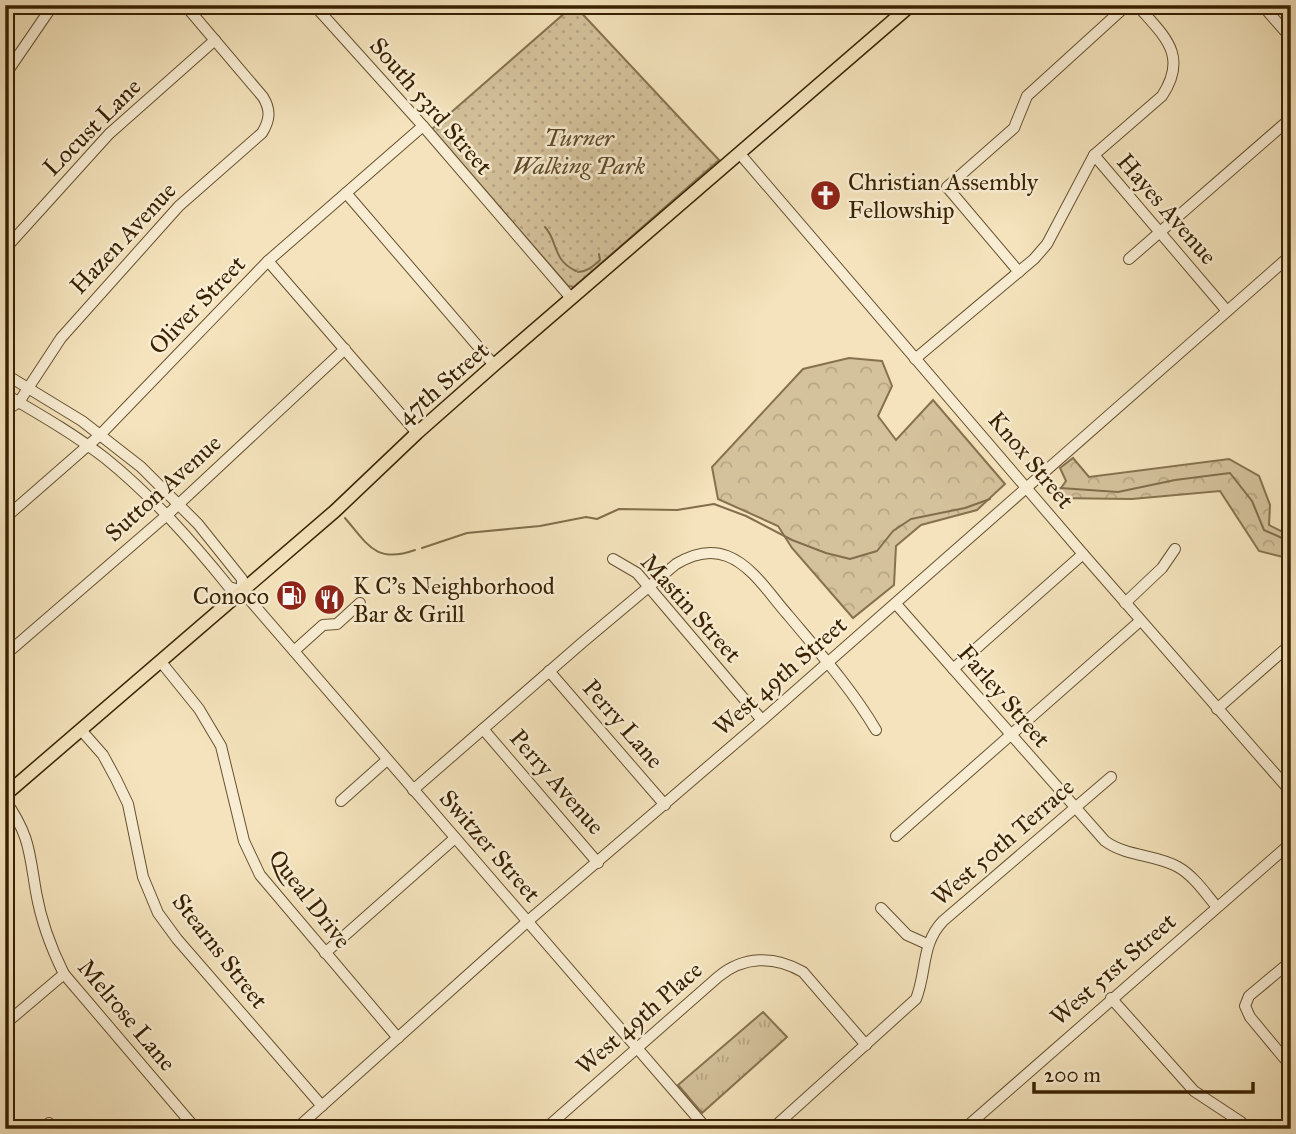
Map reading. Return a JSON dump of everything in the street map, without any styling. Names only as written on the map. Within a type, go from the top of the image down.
[{"type":"main road","name":"47th Street","points":[[5,797],[335,511],[494,365],[908,6]]},
{"type":"street","points":[[5,75],[53,5]]},
{"type":"street","points":[[185,5],[215,40]]},
{"type":"street","name":"South 53rd Street","points":[[314,5],[423,126],[571,298]]},
{"type":"street","points":[[1018,272],[947,187],[1014,128],[1027,96],[1127,5]]},
{"type":"street","name":"Hayes Avenue","points":[[1137,5],[1166,39],[1173,54],[1173,78],[1162,96],[1094,155],[1227,311]]},
{"type":"street","points":[[1263,5],[1291,37]]},
{"type":"street","name":"Hazen Avenue","points":[[19,402],[70,328],[179,206],[262,133],[270,114],[264,97],[215,40]]},
{"type":"street","name":"Locust Lane","points":[[5,249],[109,134],[215,40]]},
{"type":"street","points":[[1129,258],[1291,118]]},
{"type":"street","name":"Oliver Street","points":[[5,518],[100,435],[268,261],[423,126]]},
{"type":"street","name":"Knox Street","points":[[740,154],[1140,621],[1291,792]]},
{"type":"street","points":[[915,359],[1034,259],[1046,243],[1094,155]]},
{"type":"street","points":[[346,193],[494,365]]},
{"type":"street","name":"West 49th Street","points":[[296,1129],[528,921],[665,805],[1291,255]]},
{"type":"street","points":[[268,261],[417,433]]},
{"type":"street","name":"Sutton Avenue","points":[[5,655],[167,515],[345,349]]},
{"type":"street","points":[[5,374],[100,435],[179,503],[242,579],[242,591],[229,587],[167,515],[129,478],[88,446],[5,394]]},
{"type":"street","points":[[5,411],[19,402]]},
{"type":"street","points":[[1125,603],[1162,568],[1175,549]]},
{"type":"street","points":[[413,790],[649,586],[685,558],[694,555],[717,553],[750,570],[828,662],[864,708],[876,730]]},
{"type":"street","points":[[953,669],[1083,554]]},
{"type":"street","name":"Mastin Street","points":[[613,559],[637,573],[762,720]]},
{"type":"street","name":"Switzer Street","points":[[242,591],[707,1129]]},
{"type":"street","points":[[294,651],[323,625],[337,624],[360,603]]},
{"type":"street","name":"Farley Street","points":[[895,604],[1105,841],[1114,848],[1175,866],[1186,872],[1217,907]]},
{"type":"street","points":[[895,835],[1140,621]]},
{"type":"street","points":[[1217,709],[1291,644]]},
{"type":"street","name":"Queal Drive","points":[[160,662],[206,719],[221,746],[244,841],[260,875],[398,1038]]},
{"type":"street","name":"Perry Lane","points":[[550,671],[665,805]]},
{"type":"street","name":"Perry Avenue","points":[[483,729],[598,863]]},
{"type":"street","name":"Stearns Street","points":[[81,730],[103,754],[128,804],[143,877],[158,913],[177,939],[322,1107]]},
{"type":"street","points":[[341,801],[387,760]]},
{"type":"street","name":"West 50th Terrace","points":[[772,1129],[916,999],[932,932],[1111,777]]},
{"type":"street","name":"Melrose Lane","points":[[5,797],[18,817],[27,839],[44,926],[64,974],[196,1129]]},
{"type":"street","points":[[325,953],[455,838]]},
{"type":"street","name":"West 51st Street","points":[[964,1129],[1291,843]]},
{"type":"street","points":[[881,908],[908,935],[927,944]]},
{"type":"street","name":"West 49th Place","points":[[545,1129],[727,970],[748,960],[790,964],[803,972],[866,1045]]},
{"type":"street","points":[[1291,961],[1245,1002],[1246,1012],[1291,1063]]},
{"type":"street","points":[[5,1024],[64,974]]},
{"type":"street","points":[[1111,998],[1194,1091],[1241,1122],[1247,1129]]},
{"type":"green space","name":"Turner Walking Park","points":[[574,5],[719,160],[574,287],[568,286],[432,129]]},
{"type":"green space","points":[[849,358],[882,361],[892,386],[878,416],[896,440],[933,400],[1005,484],[977,510],[921,525],[896,546],[894,585],[853,618],[792,548],[778,526],[718,499],[712,467],[803,369]]},
{"type":"green space","points":[[1073,458],[1089,477],[1229,459],[1259,476],[1270,505],[1269,525],[1291,536],[1291,559],[1259,551],[1220,491],[1132,499],[1054,498],[1066,481],[1060,468]]},
{"type":"green space","points":[[763,1012],[787,1037],[702,1113],[678,1085]]},
{"type":"waterway","points":[[545,227],[559,256],[568,267],[576,271]]},
{"type":"waterway","points":[[578,272],[587,270],[600,260],[599,254]]},
{"type":"waterway","points":[[1060,488],[1118,492],[1175,480],[1230,473],[1252,501],[1264,530],[1291,542]]},
{"type":"waterway","points":[[422,548],[467,533],[540,526],[586,517],[597,519],[619,509],[677,510],[714,504],[746,516],[792,540],[850,559],[877,551],[893,531],[911,519],[965,508],[990,499]]},
{"type":"waterway","points":[[345,518],[367,544],[382,553],[391,555],[415,550]]},
{"type":"place","name":"Christian Assembly Fellowship","points":[[825,196]]},
{"type":"place","name":"Conoco","points":[[292,596]]},
{"type":"place","name":"K C's Neighborhood Bar & Grill","points":[[330,600]]}]
